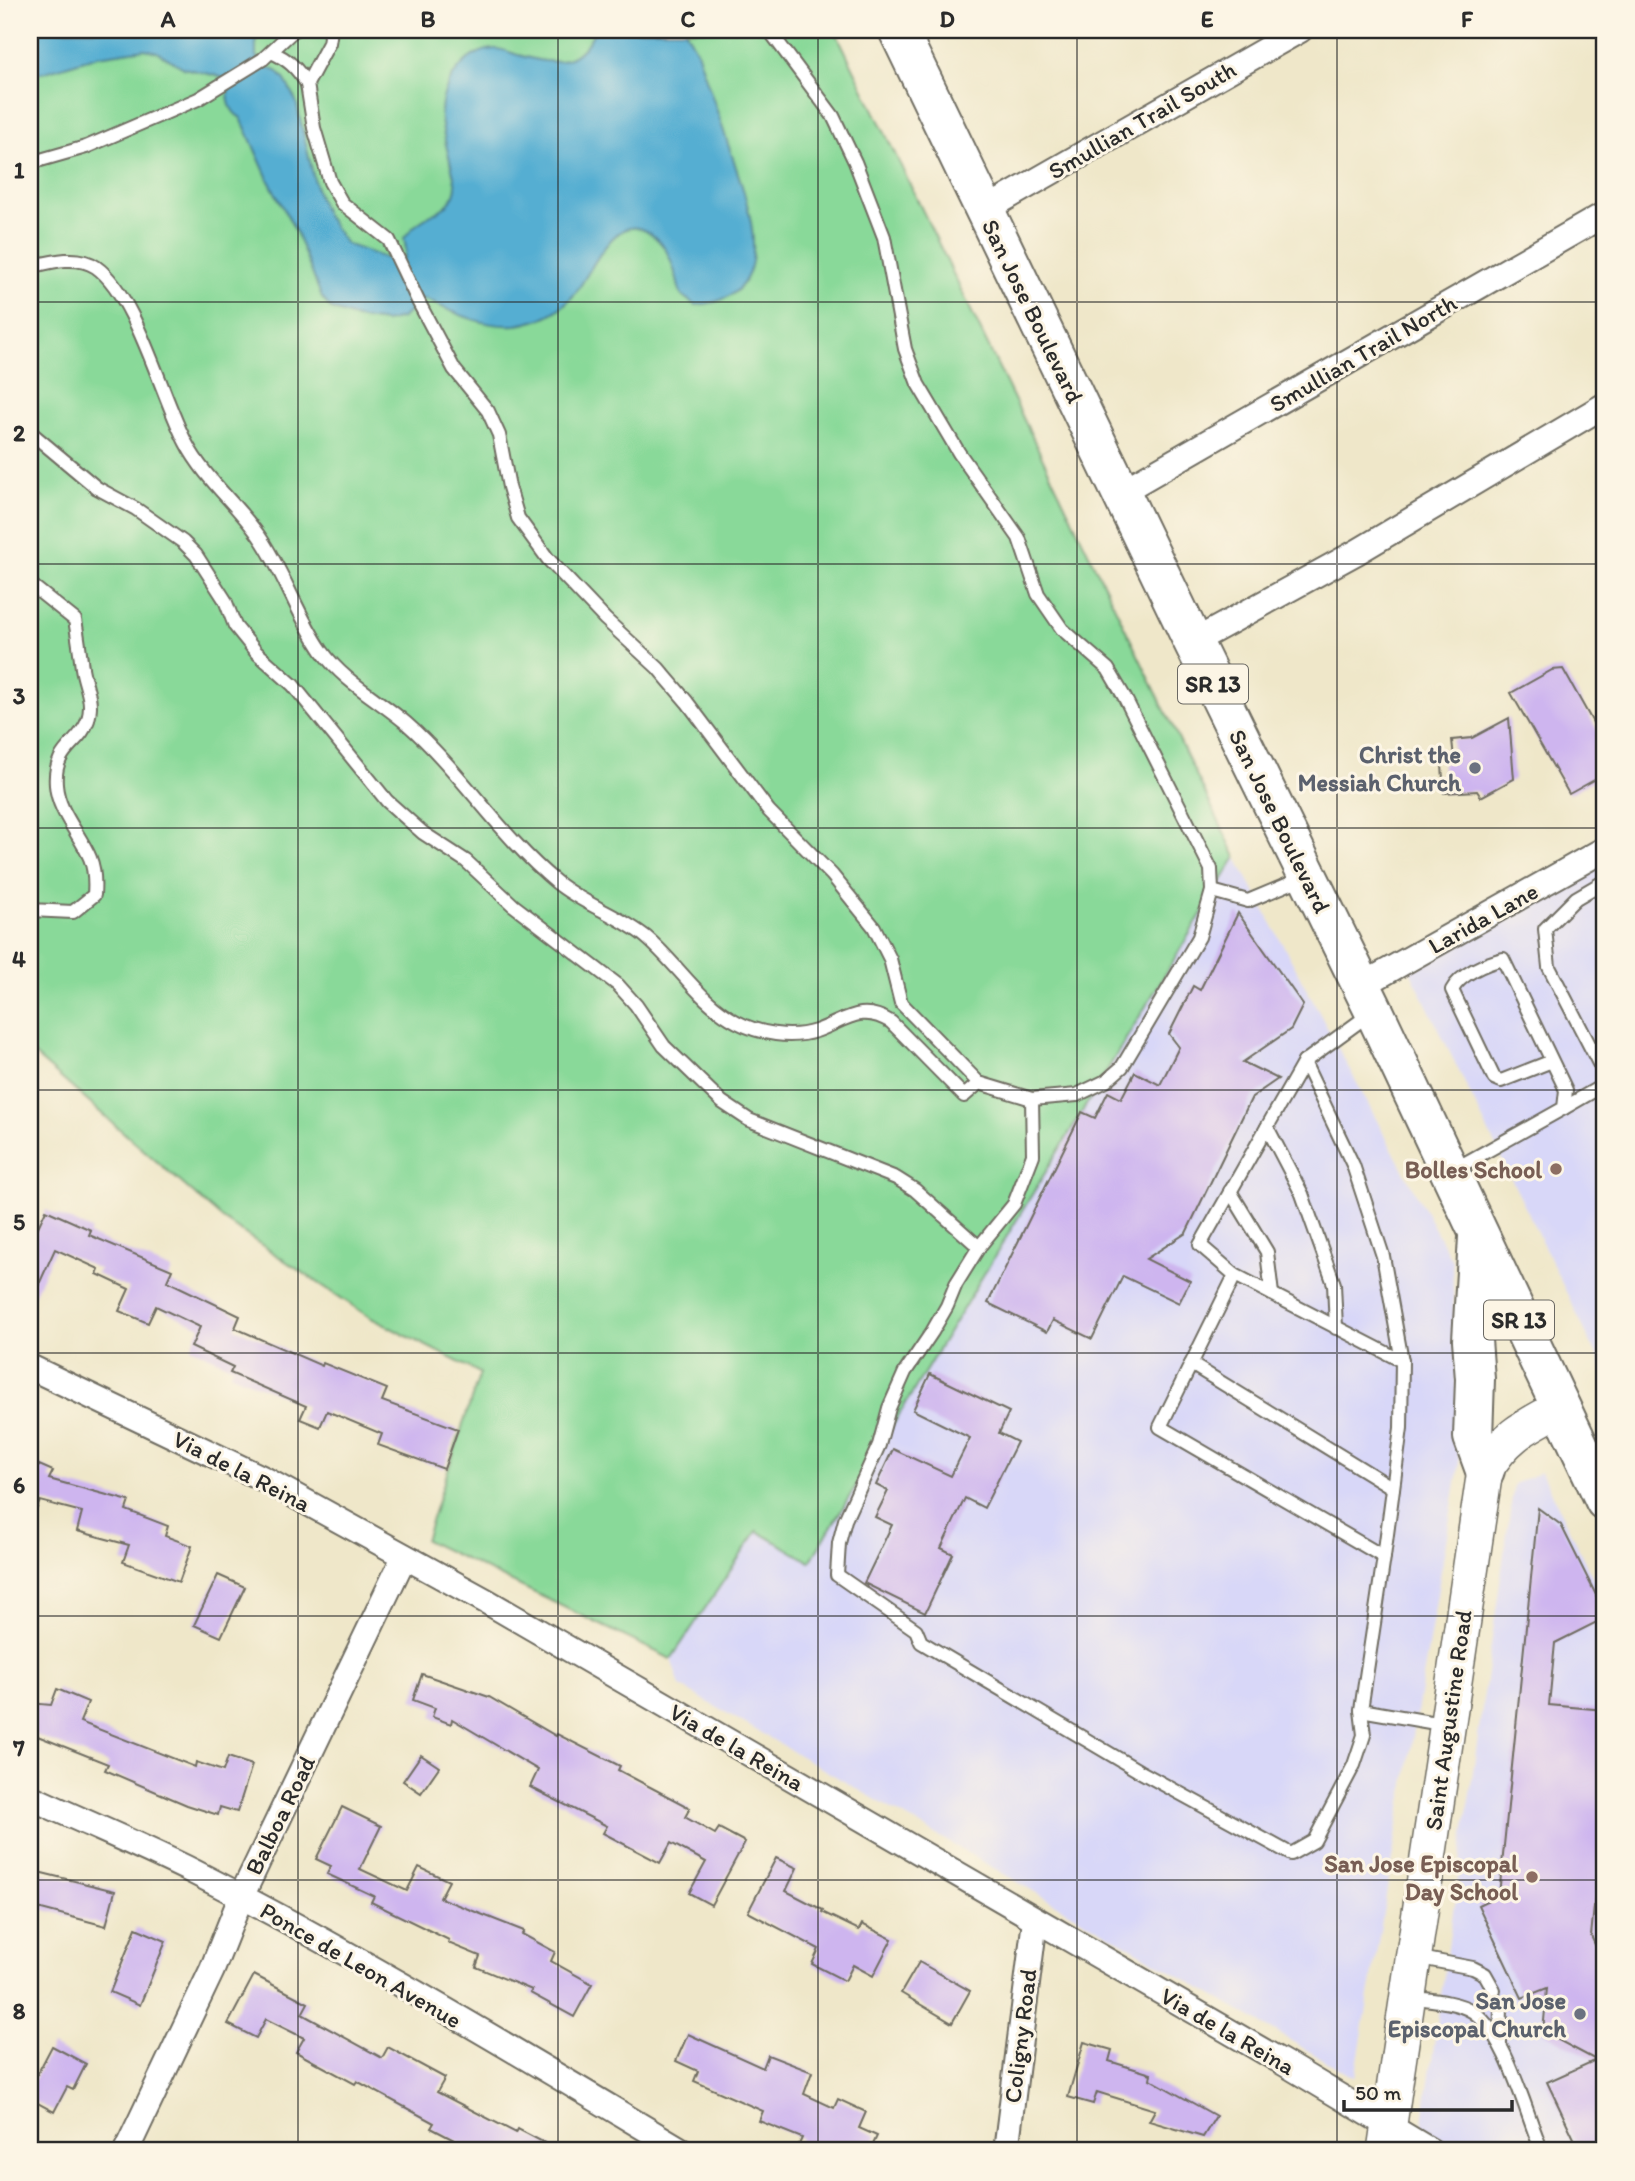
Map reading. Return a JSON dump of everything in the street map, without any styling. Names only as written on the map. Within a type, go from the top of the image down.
[{"type":"main road","name":"San Jose Boulevard","points":[[898,30],[1367,998],[1605,1501]]},
{"type":"main road","points":[[1479,1232],[1472,1340],[1475,1379],[1473,1437],[1485,1469]]},
{"type":"main road","name":"Saint Augustine Road","points":[[1387,2139],[1485,1469],[1497,1448],[1520,1430],[1560,1408]]},
{"type":"street","name":"Smullian Trail South","points":[[985,210],[1300,30]]},
{"type":"street","name":"Smullian Trail North","points":[[1121,492],[1605,214]]},
{"type":"street","points":[[1193,642],[1357,552],[1605,405]]},
{"type":"street","name":"Larida Lane","points":[[1367,998],[1605,849]]},
{"type":"street","name":"Via de la Reina","points":[[30,1367],[266,1480],[486,1601],[1289,2066],[1387,2139],[1431,2151]]},
{"type":"street","name":"Balboa Road","points":[[126,2151],[212,1970],[241,1897],[404,1557]]},
{"type":"street","name":"Ponce de Leon Avenue","points":[[30,1797],[241,1897],[683,2151]]},
{"type":"street","name":"Coligny Road","points":[[1006,2151],[1035,1920]]},
{"type":"lane","points":[[30,163],[86,147],[198,100],[267,55],[294,30]]},
{"type":"lane","points":[[307,84],[329,43],[331,30]]},
{"type":"lane","points":[[267,55],[285,57],[297,68],[307,84],[314,128],[330,182],[342,203],[389,240],[454,369],[488,411],[499,435],[518,518],[558,569],[605,619],[658,668],[769,811],[832,875],[874,927],[890,959],[901,1003],[979,1083],[1032,1099],[1077,1095],[1106,1081],[1122,1067],[1199,937],[1212,891],[1212,869],[1108,669],[1062,628],[1038,594],[1019,538],[959,453],[918,384],[905,349],[884,237],[855,162],[833,116],[769,30]]},
{"type":"lane","points":[[30,267],[53,261],[79,260],[93,265],[110,278],[134,321],[185,442],[202,471],[225,494],[259,536],[282,573],[312,636],[330,663],[352,684],[420,736],[522,850],[556,882],[584,902],[643,935],[662,952],[691,986],[737,1022],[764,1032],[790,1035],[814,1031],[847,1016],[864,1013],[880,1015],[891,1022],[964,1096],[979,1083]]},
{"type":"lane","points":[[30,432],[97,488],[136,509],[183,542],[196,555],[225,600],[235,626],[256,652],[293,685],[387,801],[423,832],[466,861],[513,905],[618,985],[636,1005],[664,1046],[722,1102],[749,1120],[896,1178],[915,1190],[979,1247]]},
{"type":"lane","points":[[30,584],[75,620],[83,670],[92,702],[87,723],[56,766],[56,787],[61,804],[91,859],[95,878],[94,895],[73,912],[30,910]]},
{"type":"lane","points":[[1212,891],[1248,901],[1307,876]]},
{"type":"lane","points":[[1450,1171],[1602,1086],[1605,1075],[1549,967],[1545,929],[1576,898],[1605,881]]},
{"type":"lane","points":[[1552,1061],[1501,1081],[1494,1078],[1452,990],[1456,981],[1492,961],[1503,959],[1566,1090],[1564,1108]]},
{"type":"lane","points":[[1367,998],[1304,1062],[1200,1245],[1236,1275],[1402,1362]]},
{"type":"lane","points":[[880,1015],[901,1003]]},
{"type":"lane","points":[[927,1059],[942,1045]]},
{"type":"lane","points":[[1032,1099],[1033,1156],[1014,1204],[979,1247],[956,1284],[932,1332],[905,1372],[879,1445],[845,1520],[839,1544],[837,1575],[916,1630],[921,1642],[1139,1771],[1291,1854],[1314,1841],[1354,1765],[1364,1735],[1361,1710],[1401,1428],[1402,1362],[1383,1256],[1353,1166],[1304,1062]]},
{"type":"lane","points":[[1266,1127],[1303,1194],[1334,1284],[1336,1328]]},
{"type":"lane","points":[[1230,1191],[1267,1252],[1272,1294]]},
{"type":"lane","points":[[1236,1275],[1160,1427],[1384,1558]]},
{"type":"lane","points":[[1191,1364],[1393,1488]]},
{"type":"lane","points":[[1361,1710],[1447,1725]]},
{"type":"lane","points":[[1413,1957],[1473,1968],[1485,1974],[1494,1990]]},
{"type":"lane","points":[[1408,1997],[1472,2011],[1500,2042],[1538,2141],[1536,2151]]},
{"type":"lane","points":[[1500,2042],[1501,2008]]},
{"type":"shaded area","points":[[1236,857],[1452,1261],[1459,1465],[1355,2078],[680,1686],[671,1659],[757,1531],[810,1561]]},
{"type":"shaded area","name":"Bolles School","points":[[1605,857],[1605,1372],[1408,966]]},
{"type":"shaded area","name":"San Jose Episcopal Day School","points":[[1541,1472],[1605,1603],[1605,2151],[1419,2151],[1514,1484]]},
{"type":"green space","points":[[30,30],[835,30],[1236,857],[810,1562],[757,1531],[671,1659],[425,1540],[480,1373],[371,1318],[224,1220],[30,1051]]},
{"type":"water","points":[[30,30],[252,30],[256,37],[256,56],[265,67],[277,71],[285,80],[296,101],[317,192],[325,214],[346,244],[396,262],[404,258],[404,238],[411,229],[446,206],[454,195],[456,187],[442,128],[441,107],[448,84],[463,64],[482,52],[496,49],[528,58],[561,61],[580,52],[595,30],[685,30],[697,51],[744,191],[753,242],[751,266],[742,285],[724,299],[695,305],[681,293],[663,246],[653,235],[634,228],[623,230],[612,238],[567,302],[548,316],[532,322],[516,325],[492,324],[468,318],[424,299],[402,318],[385,322],[356,318],[331,309],[322,298],[296,232],[268,179],[241,118],[232,109],[228,96],[229,87],[221,77],[184,68],[157,52],[145,49],[98,56],[42,73],[30,73]]},
{"type":"building","points":[[1563,669],[1605,744],[1605,774],[1569,794],[1511,693],[1552,670]]},
{"type":"building","points":[[1509,718],[1514,779],[1481,797],[1477,791],[1444,793],[1442,765],[1454,758],[1452,740],[1472,738]]},
{"type":"building","points":[[1238,913],[1303,1005],[1291,1029],[1243,1062],[1278,1079],[1252,1097],[1186,1233],[1146,1259],[1190,1281],[1179,1303],[1123,1276],[1092,1339],[1053,1320],[1047,1332],[988,1303],[1082,1112],[1095,1118],[1108,1092],[1121,1099],[1135,1072],[1160,1085],[1179,1047],[1169,1034],[1193,986],[1200,990]]},
{"type":"building","points":[[46,1210],[91,1230],[89,1235],[172,1270],[167,1281],[240,1316],[235,1328],[322,1366],[323,1363],[387,1389],[382,1401],[458,1429],[444,1469],[378,1445],[382,1434],[327,1411],[320,1427],[300,1419],[306,1406],[230,1373],[233,1367],[191,1347],[200,1327],[156,1306],[148,1323],[119,1311],[129,1289],[97,1274],[99,1269],[55,1249],[30,1304],[30,1244]]},
{"type":"building","points":[[930,1374],[1009,1412],[999,1433],[1017,1442],[984,1508],[965,1498],[941,1548],[953,1554],[925,1613],[864,1583],[892,1525],[875,1517],[888,1491],[876,1485],[893,1449],[951,1476],[970,1438],[913,1410]]},
{"type":"building","points":[[30,1461],[53,1471],[49,1479],[129,1501],[126,1510],[168,1526],[165,1536],[192,1546],[179,1582],[123,1562],[129,1545],[77,1531],[82,1512],[40,1501],[30,1524]]},
{"type":"building","points":[[1538,1508],[1561,1525],[1605,1613],[1605,1618],[1555,1643],[1549,1705],[1605,1710],[1605,1799],[1591,1936],[1605,1966],[1605,2151],[1580,2151],[1547,2082],[1596,2060],[1543,2032],[1547,1988],[1522,1998],[1478,1905],[1499,1895]]},
{"type":"building","points":[[218,1575],[245,1587],[221,1637],[194,1625]]},
{"type":"building","points":[[422,1674],[489,1697],[556,1736],[557,1734],[620,1766],[618,1770],[690,1808],[685,1817],[715,1834],[719,1828],[745,1842],[711,1905],[689,1893],[706,1862],[671,1843],[660,1863],[603,1833],[607,1826],[530,1787],[538,1770],[452,1719],[451,1724],[432,1717],[435,1708],[413,1700]]},
{"type":"building","points":[[57,1689],[88,1702],[80,1722],[195,1767],[196,1762],[223,1771],[228,1757],[252,1765],[237,1812],[220,1807],[218,1815],[187,1805],[105,1770],[108,1764],[30,1733],[30,1703],[51,1705]]},
{"type":"building","points":[[421,1755],[439,1767],[421,1793],[403,1781]]},
{"type":"building","points":[[342,1807],[381,1826],[360,1869],[407,1891],[419,1867],[449,1881],[440,1898],[524,1931],[522,1934],[555,1952],[551,1961],[592,1984],[574,2017],[530,1993],[532,1990],[476,1967],[480,1956],[448,1943],[449,1940],[371,1902],[374,1896],[327,1874],[331,1866],[316,1859]]},
{"type":"building","points":[[776,1858],[797,1868],[786,1891],[859,1930],[862,1924],[892,1939],[873,1976],[853,1965],[845,1981],[812,1964],[819,1949],[748,1912]]},
{"type":"building","points":[[30,1870],[115,1891],[106,1926],[30,1906]]},
{"type":"building","points":[[136,1928],[166,1941],[140,2005],[110,1992]]},
{"type":"building","points":[[919,1962],[970,1991],[952,2023],[901,1993]]},
{"type":"building","points":[[254,1975],[308,2003],[302,2014],[382,2058],[388,2047],[445,2078],[437,2092],[516,2133],[518,2129],[560,2151],[475,2151],[431,2128],[434,2123],[357,2081],[355,2084],[296,2052],[304,2038],[266,2019],[256,2038],[228,2024]]},
{"type":"building","points":[[688,2034],[763,2068],[768,2055],[812,2072],[804,2094],[834,2108],[838,2099],[866,2112],[859,2128],[877,2136],[870,2151],[796,2151],[802,2138],[759,2121],[763,2111],[694,2081],[698,2071],[676,2061]]},
{"type":"building","points":[[1084,2042],[1112,2050],[1109,2061],[1151,2074],[1150,2079],[1216,2116],[1203,2137],[1149,2121],[1155,2110],[1097,2092],[1093,2104],[1068,2097]]},
{"type":"building","points":[[52,2046],[86,2064],[73,2090],[67,2087],[54,2112],[30,2099],[30,2088]]},
{"type":"place","name":"Christ the Messiah Church","points":[[1475,768]]},
{"type":"place","name":"Bolles School","points":[[1556,1169]]},
{"type":"place","name":"San Jose Episcopal Day School","points":[[1532,1877]]},
{"type":"place","name":"San Jose Episcopal Church","points":[[1580,2014]]}]
